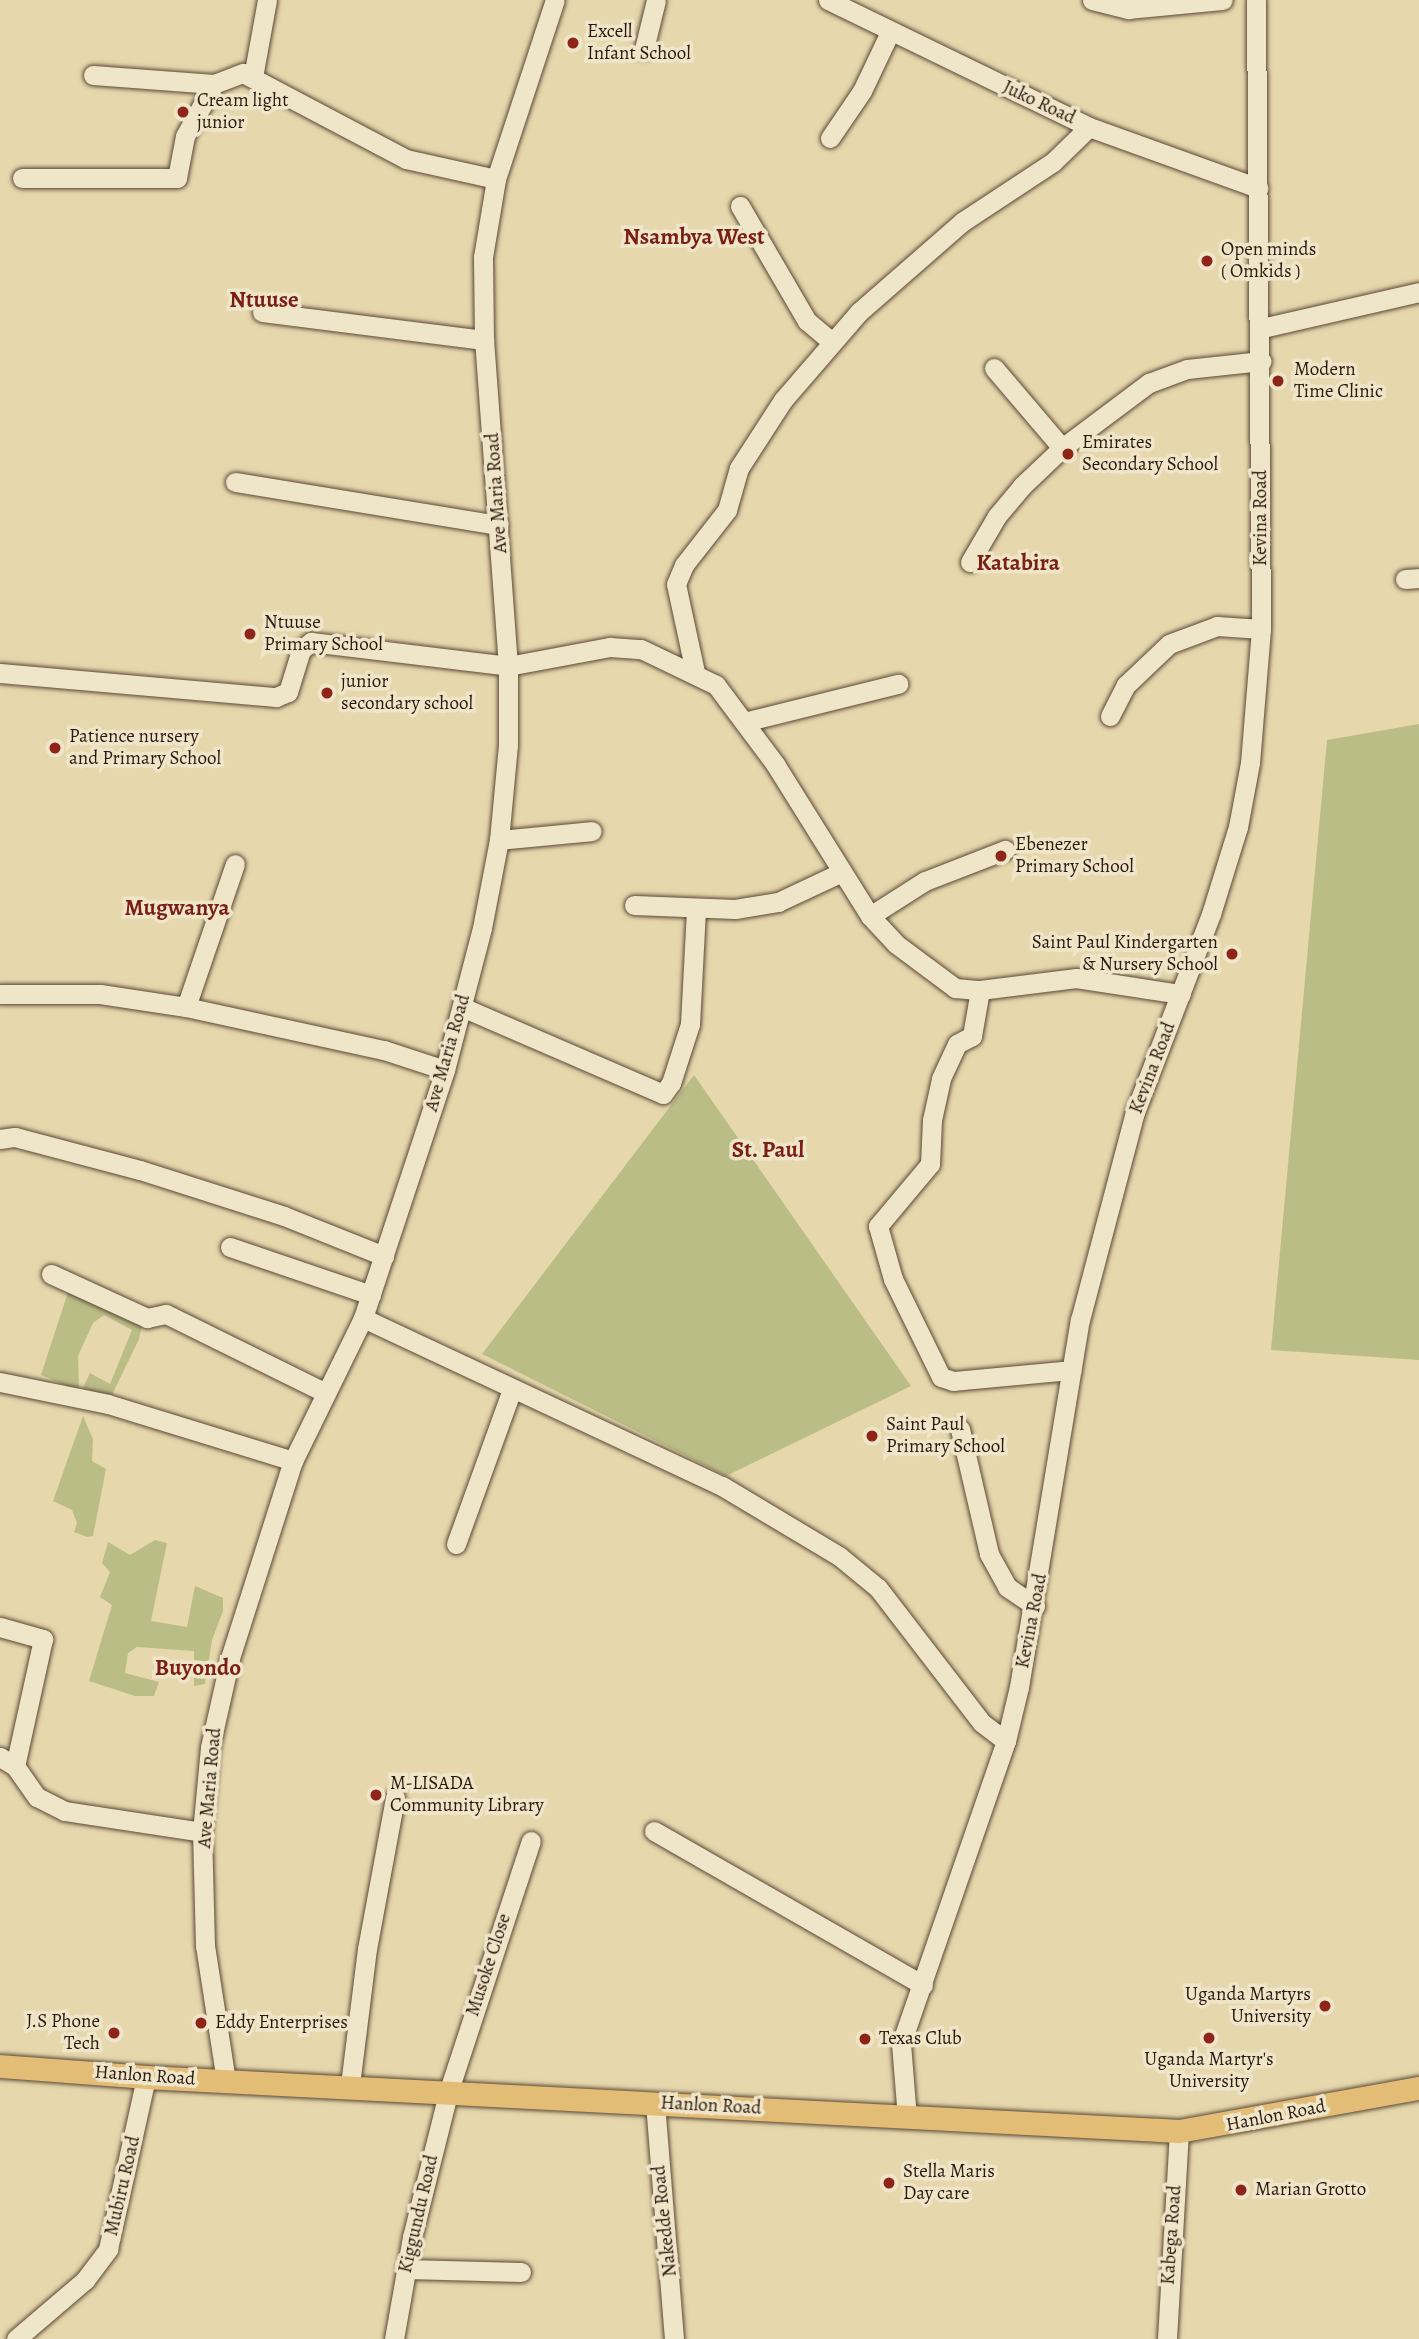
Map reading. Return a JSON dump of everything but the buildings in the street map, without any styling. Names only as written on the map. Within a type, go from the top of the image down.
[{"type":"main road","name":"Hanlon Road","points":[[0,2066],[146,2077],[449,2090],[907,2118],[1179,2131],[1419,2088]]},
{"type":"street","points":[[253,78],[267,0]]},
{"type":"street","name":"Ave Maria Road","points":[[226,2081],[205,1946],[202,1832],[210,1747],[230,1657],[293,1461],[363,1318],[445,1070],[462,1007],[499,840],[508,745],[508,666],[484,340],[483,257],[496,179],[555,0]]},
{"type":"street","points":[[644,49],[656,0]]},
{"type":"street","name":"Juko Road","points":[[828,0],[890,33],[1089,127],[1258,188]]},
{"type":"street","points":[[1092,0],[1129,9],[1223,0]]},
{"type":"street","name":"Kevina Road","points":[[907,2118],[901,2044],[1006,1741],[1035,1606],[1080,1320],[1135,1112],[1181,993],[1238,827],[1250,763],[1261,629],[1262,328],[1256,0]]},
{"type":"street","points":[[830,138],[862,92],[890,33]]},
{"type":"street","points":[[93,75],[214,84],[239,73],[406,159],[496,179]]},
{"type":"street","points":[[22,178],[177,177],[185,136],[214,84]]},
{"type":"street","points":[[695,672],[694,651],[676,600],[676,584],[684,565],[726,510],[739,468],[754,441],[859,312],[962,222],[1053,162],[1089,127]]},
{"type":"street","points":[[740,206],[807,321],[832,342]]},
{"type":"street","points":[[1262,328],[1419,292]]},
{"type":"street","points":[[262,313],[484,340]]},
{"type":"street","points":[[970,562],[1001,510],[1062,448],[1149,383],[1187,369],[1262,361]]},
{"type":"street","points":[[994,368],[1062,448]]},
{"type":"street","points":[[235,482],[499,525]]},
{"type":"street","points":[[1110,716],[1126,685],[1169,644],[1217,626],[1261,629]]},
{"type":"street","points":[[0,673],[276,697],[288,692],[300,650],[311,642],[508,666],[632,647],[695,672],[716,685],[810,818],[840,873],[870,916],[897,944],[949,984],[980,990],[1076,978],[1181,993]]},
{"type":"street","points":[[744,722],[898,684]]},
{"type":"street","points":[[499,840],[592,831]]},
{"type":"street","points":[[870,916],[925,881],[1005,850]]},
{"type":"street","points":[[186,1007],[235,864]]},
{"type":"street","points":[[634,905],[696,911],[778,902],[840,873]]},
{"type":"street","points":[[462,1007],[663,1094],[671,1083],[690,1024],[696,911]]},
{"type":"street","points":[[980,990],[972,1036],[957,1044],[942,1079],[932,1120],[930,1164],[878,1226],[893,1279],[942,1377],[953,1381],[1071,1370]]},
{"type":"street","points":[[0,994],[100,994],[186,1007],[384,1050],[445,1070]]},
{"type":"street","points":[[0,1139],[15,1137],[140,1170],[284,1216],[384,1256]]},
{"type":"street","points":[[230,1247],[371,1295]]},
{"type":"street","points":[[51,1274],[147,1318],[166,1314],[327,1393]]},
{"type":"street","points":[[363,1318],[732,1492],[839,1556],[878,1588],[982,1723],[1006,1741]]},
{"type":"street","points":[[0,1382],[108,1404],[293,1461]]},
{"type":"street","points":[[456,1544],[512,1389]]},
{"type":"street","points":[[960,1429],[989,1555],[1007,1587],[1035,1606]]},
{"type":"street","points":[[0,1626],[43,1639],[8,1762],[37,1797],[65,1811],[202,1832]]},
{"type":"street","points":[[349,2085],[364,1972],[395,1798]]},
{"type":"street","points":[[654,1831],[923,1985]]},
{"type":"street","name":"Musoke Close","points":[[449,2090],[531,1841]]},
{"type":"street","name":"Mubiru Road","points":[[16,2339],[85,2280],[108,2249],[146,2077]]},
{"type":"street","name":"Kiggundu Road","points":[[394,2339],[406,2269],[449,2090]]},
{"type":"street","name":"Nakedde Road","points":[[655,2103],[674,2339]]},
{"type":"street","name":"Kabega Road","points":[[1167,2339],[1179,2131]]},
{"type":"street","points":[[406,2269],[521,2272]]},
{"type":"green space","points":[[1419,724],[1419,1360],[1271,1350],[1327,740]]},
{"type":"green space","points":[[694,1075],[911,1386],[726,1476],[482,1354]]},
{"type":"green space","points":[[69,1289],[143,1319],[139,1339],[111,1397],[83,1388],[90,1373],[110,1384],[132,1330],[104,1315],[93,1323],[78,1356],[79,1391],[41,1375]]},
{"type":"green space","points":[[83,1416],[93,1439],[92,1461],[106,1469],[93,1536],[87,1537],[74,1532],[77,1523],[72,1510],[53,1501]]},
{"type":"green space","points":[[155,1540],[167,1543],[151,1621],[187,1627],[195,1586],[223,1598],[223,1611],[212,1640],[205,1684],[194,1686],[194,1651],[137,1647],[128,1653],[125,1673],[159,1682],[154,1696],[135,1696],[89,1681],[112,1605],[100,1597],[110,1572],[102,1563],[108,1542],[130,1555]]},
{"type":"place","name":"Excell Infant School","points":[[573,43]]},
{"type":"place","name":"Cream light junior","points":[[183,112]]},
{"type":"place","name":"Open minds ( Omkids )","points":[[1207,261]]},
{"type":"place","name":"Modern Time Clinic","points":[[1278,381]]},
{"type":"place","name":"Emirates Secondary School","points":[[1068,454]]},
{"type":"place","name":"Ntuuse Primary School","points":[[250,634]]},
{"type":"place","name":"junior secondary school","points":[[327,693]]},
{"type":"place","name":"Patience nursery and Primary School","points":[[55,748]]},
{"type":"place","name":"Ebenezer Primary School","points":[[1001,856]]},
{"type":"place","name":"Saint Paul Kindergarten & Nursery School","points":[[1232,954]]},
{"type":"place","name":"Saint Paul Primary School","points":[[872,1436]]},
{"type":"place","name":"M-LISADA Community Library","points":[[376,1795]]},
{"type":"place","name":"Uganda Martyrs University","points":[[1325,2006]]},
{"type":"place","name":"Eddy Enterprises","points":[[201,2023]]},
{"type":"place","name":"J.S Phone Tech","points":[[114,2033]]},
{"type":"place","name":"Uganda Martyr's University","points":[[1209,2038]]},
{"type":"place","name":"Texas Club","points":[[865,2039]]},
{"type":"place","name":"Stella Maris Day care","points":[[889,2183]]},
{"type":"place","name":"Marian Grotto","points":[[1241,2190]]},
{"type":"district","name":"Nsambya West","points":[[694,237]]},
{"type":"district","name":"Ntuuse","points":[[264,300]]},
{"type":"district","name":"Katabira","points":[[1018,563]]},
{"type":"district","name":"Mugwanya","points":[[177,908]]},
{"type":"district","name":"St. Paul","points":[[768,1150]]},
{"type":"district","name":"Buyondo","points":[[198,1668]]}]
